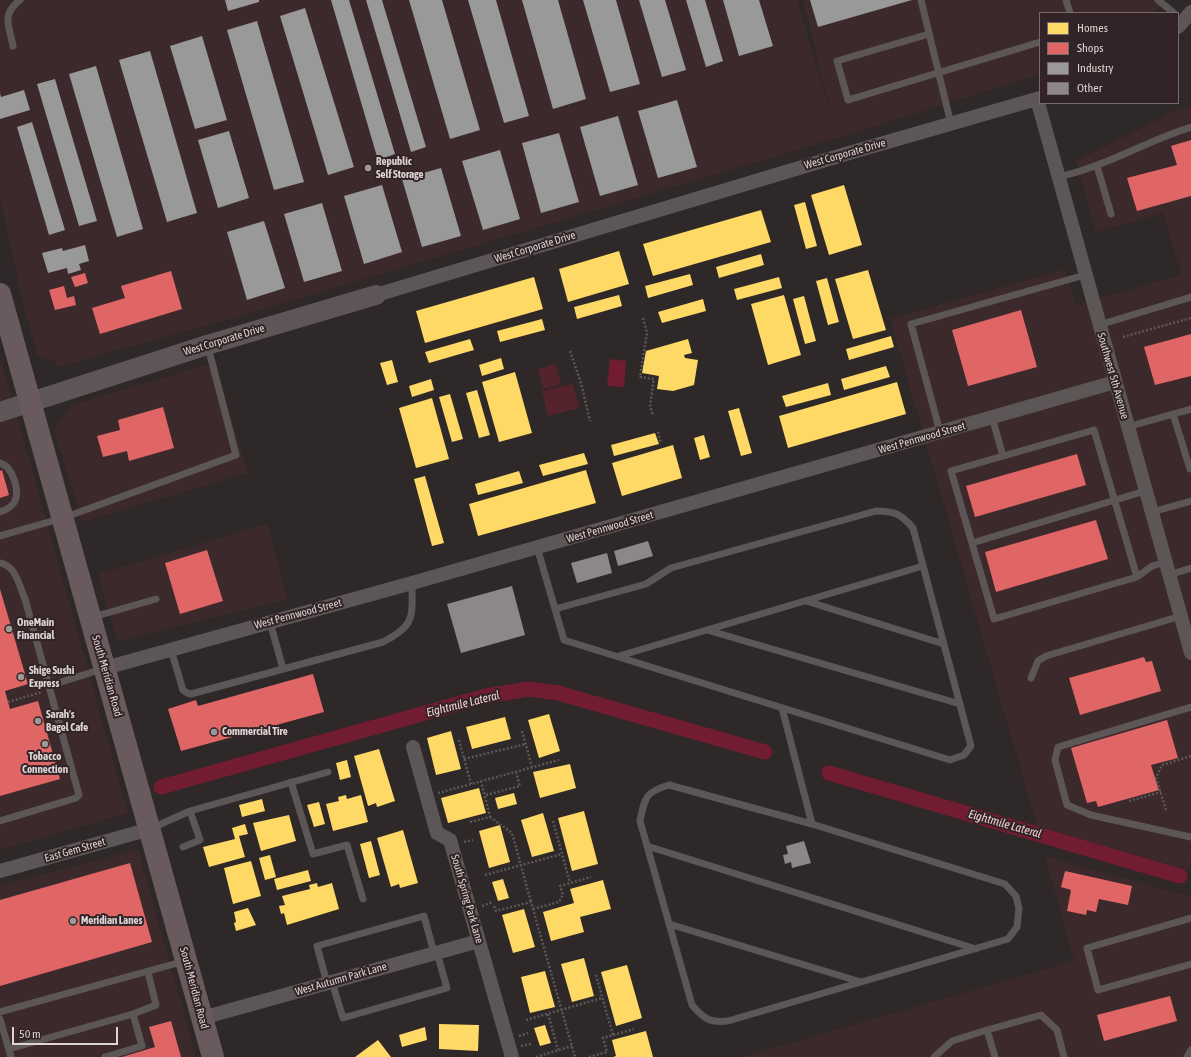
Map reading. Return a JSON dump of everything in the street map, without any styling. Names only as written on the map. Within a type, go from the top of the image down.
[{"type":"main road","name":"South Meridian Road","points":[[0,294],[4,324],[31,402],[213,1057]]},
{"type":"street","name":"West Corporate Drive","points":[[0,412],[208,344],[1038,99]]},
{"type":"street","name":"Southwest 5th Avenue","points":[[1039,104],[1145,491],[1167,568],[1185,619],[1191,652]]},
{"type":"street","name":"West Pennwood Street","points":[[105,668],[537,548],[1115,382]]},
{"type":"street","name":"South Spring Park Lane","points":[[413,747],[437,833],[450,840],[512,1057]]},
{"type":"street","name":"East Gem Street","points":[[0,871],[150,829]]},
{"type":"street","name":"West Autumn Park Lane","points":[[202,1018],[480,941]]},
{"type":"lane","points":[[12,46],[7,17],[8,12],[20,0]]},
{"type":"lane","points":[[921,0],[951,124]]},
{"type":"lane","points":[[1066,0],[1070,12]]},
{"type":"lane","points":[[1158,0],[1173,12]]},
{"type":"lane","points":[[929,34],[837,61],[848,100],[1039,42]]},
{"type":"lane","points":[[1058,177],[1097,166],[1172,133],[1191,127]]},
{"type":"lane","points":[[1097,166],[1111,214]]},
{"type":"lane","points":[[940,432],[911,324],[1085,275]]},
{"type":"lane","points":[[1099,325],[1191,297]]},
{"type":"lane","points":[[0,536],[63,518],[236,455],[208,344]]},
{"type":"lane","points":[[1127,427],[1191,409]]},
{"type":"lane","points":[[1173,414],[1190,469]]},
{"type":"lane","points":[[992,417],[1003,456]]},
{"type":"lane","points":[[1137,577],[1094,430],[951,470],[994,619],[1137,577],[1152,566],[1167,568],[1191,568]]},
{"type":"lane","points":[[0,463],[5,464],[12,474],[16,490],[15,502],[0,512]]},
{"type":"lane","points":[[972,543],[1114,499],[1145,491]]},
{"type":"lane","points":[[1152,512],[1191,501]]},
{"type":"lane","points":[[537,548],[564,640],[950,760],[964,756],[971,746],[913,528],[903,517],[890,511],[876,512],[671,568],[646,584],[555,609]]},
{"type":"lane","points":[[0,563],[13,569],[25,599],[79,795],[76,798],[0,821]]},
{"type":"lane","points":[[618,656],[923,566]]},
{"type":"lane","points":[[171,650],[183,690],[187,693],[383,642],[405,629],[409,622],[412,610],[412,583]]},
{"type":"lane","points":[[91,617],[156,599]]},
{"type":"lane","points":[[806,601],[944,644]]},
{"type":"lane","points":[[1031,678],[1038,661],[1046,656],[1185,619]]},
{"type":"lane","points":[[270,622],[283,669]]},
{"type":"lane","points":[[707,630],[960,704]]},
{"type":"lane","points":[[49,688],[105,668]]},
{"type":"lane","points":[[1191,707],[1058,747],[1055,760],[1067,805],[1091,815],[1191,837]]},
{"type":"lane","points":[[782,708],[812,824]]},
{"type":"lane","points":[[150,829],[190,811],[328,772]]},
{"type":"lane","points":[[291,782],[313,854],[347,845],[363,899]]},
{"type":"lane","points":[[670,785],[812,824],[1005,884],[1016,896],[1019,909],[1017,926],[1008,939],[728,1021],[714,1022],[702,1016],[692,1005],[640,821],[643,803],[652,790],[670,785]]},
{"type":"lane","points":[[183,847],[200,840],[190,811]]},
{"type":"lane","points":[[647,846],[976,949]]},
{"type":"lane","points":[[424,916],[436,953],[447,988],[343,1018],[317,946],[424,916]]},
{"type":"lane","points":[[1191,918],[1087,948],[1098,990],[1191,964]]},
{"type":"lane","points":[[669,924],[862,982]]},
{"type":"lane","points":[[0,1012],[187,960]]},
{"type":"lane","points":[[9,1049],[133,1014],[156,1005],[148,972]]},
{"type":"lane","points":[[105,1057],[142,1046],[133,1014]]},
{"type":"lane","points":[[934,1057],[952,1041],[1041,1015],[1057,1030],[1064,1057]]},
{"type":"lane","points":[[0,1019],[11,1057]]},
{"type":"lane","points":[[987,1030],[995,1057]]},
{"type":"lane","points":[[1187,1057],[1191,1050]]},
{"type":"path","points":[[643,318],[647,334],[640,377],[654,379],[650,406],[653,416]]},
{"type":"path","points":[[1124,337],[1191,318]]},
{"type":"path","points":[[570,351],[581,383],[590,421]]},
{"type":"path","points":[[658,432],[661,443]]},
{"type":"path","points":[[8,702],[49,688]]},
{"type":"path","points":[[522,731],[532,767]]},
{"type":"path","points":[[459,740],[471,784]]},
{"type":"path","points":[[464,759],[526,744]]},
{"type":"path","points":[[1166,810],[1156,778],[1162,765],[1191,756]]},
{"type":"path","points":[[436,793],[559,760]]},
{"type":"path","points":[[486,795],[520,786],[516,772]]},
{"type":"path","points":[[481,781],[486,795],[490,816],[512,833],[575,1057]]},
{"type":"path","points":[[1129,801],[1161,792]]},
{"type":"path","points":[[470,822],[490,816]]},
{"type":"path","points":[[553,821],[570,883]]},
{"type":"path","points":[[485,875],[562,854]]},
{"type":"path","points":[[533,910],[559,902],[563,895],[560,886],[591,877]]},
{"type":"path","points":[[494,906],[496,911],[531,902]]},
{"type":"path","points":[[596,975],[613,1035]]},
{"type":"path","points":[[526,1020],[602,998]]},
{"type":"path","points":[[548,1014],[558,1050]]},
{"type":"path","points":[[589,1057],[607,1052],[603,1038],[634,1029]]},
{"type":"path","points":[[536,1057],[572,1046]]},
{"type":"shaded area","name":"Republic Self Storage","points":[[0,0],[797,0],[833,123],[803,0],[1165,0],[1155,12],[1039,12],[1039,74],[838,138],[230,319],[58,367],[53,360],[37,355],[20,291],[0,198]]},
{"type":"shaded area","points":[[1191,107],[1191,859],[1189,870],[1037,826],[890,319],[1065,269],[1076,305],[1181,275],[1163,213],[1096,232],[1076,161],[1179,109]]},
{"type":"shaded area","points":[[0,355],[128,813],[0,850]]},
{"type":"shaded area","points":[[610,359],[626,361],[624,387],[607,386]]},
{"type":"shaded area","points":[[215,362],[248,473],[82,522],[54,429],[72,405]]},
{"type":"shaded area","points":[[556,364],[561,384],[543,389],[538,369]]},
{"type":"shaded area","points":[[573,384],[579,408],[548,416],[542,391]]},
{"type":"shaded area","points":[[267,524],[288,599],[117,641],[98,574]]},
{"type":"shaded area","points":[[138,849],[196,1057],[0,1057],[0,886]]},
{"type":"shaded area","points":[[1045,856],[1191,897],[1191,1057],[742,1057],[1074,961]]},
{"type":"building: Homes","points":[[844,185],[862,245],[829,255],[811,195]]},
{"type":"building: Homes","points":[[805,202],[817,246],[806,249],[794,205]]},
{"type":"building: Homes","points":[[761,210],[771,242],[653,276],[643,244]]},
{"type":"building: Homes","points":[[619,251],[629,284],[568,302],[559,269]]},
{"type":"building: Homes","points":[[761,254],[764,265],[719,278],[716,267]]},
{"type":"building: Homes","points":[[868,270],[886,330],[853,339],[835,279]]},
{"type":"building: Homes","points":[[690,274],[693,285],[648,298],[645,286]]},
{"type":"building: Homes","points":[[534,277],[543,309],[425,343],[416,311]]},
{"type":"building: Homes","points":[[779,277],[782,288],[737,300],[734,289]]},
{"type":"building: Homes","points":[[827,278],[839,322],[828,325],[816,281]]},
{"type":"building: Homes","points":[[619,295],[622,306],[577,319],[574,307]]},
{"type":"building: Homes","points":[[784,295],[801,355],[768,365],[751,304]]},
{"type":"building: Homes","points":[[804,296],[816,341],[805,344],[793,299]]},
{"type":"building: Homes","points":[[703,299],[706,311],[662,323],[658,312]]},
{"type":"building: Homes","points":[[542,319],[545,330],[500,342],[497,331]]},
{"type":"building: Homes","points":[[891,336],[894,347],[849,360],[846,349]]},
{"type":"building: Homes","points":[[470,339],[474,350],[429,363],[425,352]]},
{"type":"building: Homes","points":[[688,339],[692,353],[684,355],[685,358],[698,360],[694,385],[673,391],[657,389],[659,376],[642,373],[646,351]]},
{"type":"building: Homes","points":[[501,358],[504,369],[482,376],[479,365]]},
{"type":"building: Homes","points":[[392,360],[398,382],[387,385],[380,363]]},
{"type":"building: Homes","points":[[886,366],[890,377],[844,390],[841,379]]},
{"type":"building: Homes","points":[[515,372],[532,433],[499,442],[482,382]]},
{"type":"building: Homes","points":[[431,379],[434,390],[412,397],[409,386]]},
{"type":"building: Homes","points":[[897,382],[906,414],[788,448],[779,416]]},
{"type":"building: Homes","points":[[828,383],[831,395],[786,407],[782,396]]},
{"type":"building: Homes","points":[[477,390],[490,435],[479,438],[466,393]]},
{"type":"building: Homes","points":[[450,394],[463,439],[452,442],[439,397]]},
{"type":"building: Homes","points":[[432,398],[449,459],[416,468],[399,408]]},
{"type":"building: Homes","points":[[739,408],[752,453],[741,456],[728,411]]},
{"type":"building: Homes","points":[[655,433],[659,444],[614,456],[611,445]]},
{"type":"building: Homes","points":[[704,435],[710,457],[700,460],[694,438]]},
{"type":"building: Homes","points":[[673,445],[682,478],[622,496],[612,463]]},
{"type":"building: Homes","points":[[584,453],[588,464],[543,476],[539,465]]},
{"type":"building: Homes","points":[[586,470],[596,503],[478,536],[469,504]]},
{"type":"building: Homes","points":[[519,471],[523,483],[478,495],[475,484]]},
{"type":"building: Homes","points":[[425,476],[444,543],[432,546],[414,479]]},
{"type":"building: Homes","points":[[549,714],[560,751],[539,758],[528,720]]},
{"type":"building: Homes","points":[[505,717],[511,739],[472,749],[466,727]]},
{"type":"building: Homes","points":[[451,731],[461,769],[436,775],[427,738]]},
{"type":"building: Homes","points":[[379,749],[395,801],[377,807],[376,803],[368,806],[354,756]]},
{"type":"building: Homes","points":[[347,760],[351,777],[340,780],[336,763]]},
{"type":"building: Homes","points":[[570,764],[576,788],[540,798],[533,772]]},
{"type":"building: Homes","points":[[479,788],[486,813],[448,823],[441,798]]},
{"type":"building: Homes","points":[[514,793],[517,804],[498,809],[495,798]]},
{"type":"building: Homes","points":[[346,795],[347,799],[361,795],[368,822],[333,831],[326,804],[339,801],[338,797]]},
{"type":"building: Homes","points":[[262,799],[265,811],[242,817],[239,805]]},
{"type":"building: Homes","points":[[319,802],[325,824],[314,827],[307,805]]},
{"type":"building: Homes","points":[[584,811],[598,864],[572,871],[558,818]]},
{"type":"building: Homes","points":[[543,813],[554,851],[532,857],[521,820]]},
{"type":"building: Homes","points":[[289,815],[296,841],[261,851],[253,823]]},
{"type":"building: Homes","points":[[245,824],[248,834],[239,836],[245,857],[209,867],[203,847],[235,839],[232,828]]},
{"type":"building: Homes","points":[[500,825],[510,862],[489,868],[479,831]]},
{"type":"building: Homes","points":[[403,830],[418,883],[400,888],[399,884],[391,887],[377,838]]},
{"type":"building: Homes","points":[[371,841],[380,875],[369,878],[360,844]]},
{"type":"building: Homes","points":[[270,855],[276,877],[265,880],[259,858]]},
{"type":"building: Homes","points":[[251,861],[261,896],[233,904],[224,868]]},
{"type":"building: Homes","points":[[308,870],[311,881],[277,890],[274,879]]},
{"type":"building: Homes","points":[[503,879],[509,898],[498,901],[492,882]]},
{"type":"building: Homes","points":[[603,880],[611,909],[580,917],[584,932],[551,941],[543,912],[574,903],[570,889]]},
{"type":"building: Homes","points":[[317,883],[318,887],[332,883],[339,909],[287,925],[284,913],[281,914],[279,906],[285,905],[282,896],[310,889],[309,885]]},
{"type":"building: Homes","points":[[248,908],[256,925],[236,931],[234,912]]},
{"type":"building: Homes","points":[[524,909],[535,947],[513,953],[502,915]]},
{"type":"building: Homes","points":[[584,958],[594,996],[572,1002],[561,964]]},
{"type":"building: Homes","points":[[627,965],[642,1018],[616,1026],[601,972]]},
{"type":"building: Homes","points":[[545,971],[555,1007],[530,1013],[521,977]]},
{"type":"building: Homes","points":[[439,1024],[479,1025],[478,1051],[439,1049]]},
{"type":"building: Homes","points":[[545,1025],[551,1043],[540,1046],[534,1028]]},
{"type":"building: Homes","points":[[425,1027],[427,1040],[402,1047],[399,1035]]},
{"type":"building: Homes","points":[[646,1031],[653,1057],[613,1057],[616,1056],[612,1040]]},
{"type":"building: Homes","points":[[378,1040],[391,1057],[355,1057]]},
{"type":"building: Shops","points":[[1191,140],[1191,196],[1137,211],[1127,178],[1177,165],[1171,146]]},
{"type":"building: Shops","points":[[171,271],[182,309],[100,334],[92,308],[125,298],[121,286]]},
{"type":"building: Shops","points":[[85,273],[88,283],[75,287],[71,277]]},
{"type":"building: Shops","points":[[64,286],[67,298],[74,296],[76,305],[55,310],[49,290]]},
{"type":"building: Shops","points":[[1021,310],[1037,367],[968,386],[952,330]]},
{"type":"building: Shops","points":[[1191,334],[1191,376],[1155,385],[1144,347]]},
{"type":"building: Shops","points":[[163,407],[174,448],[129,461],[127,451],[103,457],[97,436],[120,430],[118,420]]},
{"type":"building: Shops","points":[[1077,454],[1086,485],[975,517],[966,486]]},
{"type":"building: Shops","points":[[2,470],[9,495],[0,498],[0,471]]},
{"type":"building: Shops","points":[[1096,520],[1108,559],[996,592],[985,552]]},
{"type":"building: Shops","points":[[207,550],[223,601],[180,614],[165,563]]},
{"type":"building: Shops","points":[[0,589],[28,684],[5,691],[10,709],[38,701],[60,779],[0,796]]},
{"type":"building: Shops","points":[[1144,657],[1146,662],[1152,661],[1161,691],[1080,715],[1069,678]]},
{"type":"building: Shops","name":"Commercial Tire","points":[[313,674],[324,712],[181,751],[168,709],[196,700],[198,706]]},
{"type":"building: Shops","points":[[1167,720],[1178,758],[1151,765],[1159,790],[1098,807],[1096,801],[1087,803],[1071,748]]},
{"type":"building: Shops","name":"Meridian Lanes","points":[[130,863],[152,942],[0,986],[0,900]]},
{"type":"building: Shops","points":[[1065,871],[1132,886],[1128,905],[1099,899],[1096,912],[1087,910],[1086,915],[1067,911],[1071,890],[1061,887]]},
{"type":"building: Shops","points":[[1170,996],[1177,1021],[1104,1041],[1097,1015]]},
{"type":"building: Shops","points":[[171,1021],[181,1057],[122,1057],[155,1047],[149,1027]]},
{"type":"building: Industry","points":[[225,0],[259,0],[259,2],[228,11]]},
{"type":"building: Industry","points":[[331,0],[349,0],[395,154],[378,160]]},
{"type":"building: Industry","points":[[366,0],[382,0],[426,147],[411,152]]},
{"type":"building: Industry","points":[[409,0],[442,0],[480,130],[450,139]]},
{"type":"building: Industry","points":[[468,0],[496,0],[529,116],[504,123]]},
{"type":"building: Industry","points":[[522,0],[558,0],[586,99],[553,109]]},
{"type":"building: Industry","points":[[583,0],[616,0],[640,84],[610,92]]},
{"type":"building: Industry","points":[[639,0],[665,0],[686,70],[662,77]]},
{"type":"building: Industry","points":[[686,0],[705,0],[723,61],[706,67]]},
{"type":"building: Industry","points":[[723,0],[759,0],[773,46],[739,56]]},
{"type":"building: Industry","points":[[810,0],[912,0],[818,27]]},
{"type":"building: Industry","points":[[305,8],[354,167],[328,175],[280,16]]},
{"type":"building: Industry","points":[[257,21],[304,182],[274,190],[227,30]]},
{"type":"building: Industry","points":[[202,36],[227,120],[195,129],[170,46]]},
{"type":"building: Industry","points":[[150,51],[197,213],[167,222],[119,60]]},
{"type":"building: Industry","points":[[96,66],[143,229],[117,237],[69,74]]},
{"type":"building: Industry","points":[[55,79],[97,221],[79,226],[37,84]]},
{"type":"building: Industry","points":[[24,90],[30,110],[0,119],[0,93],[1,97]]},
{"type":"building: Industry","points":[[677,100],[697,167],[658,178],[638,111]]},
{"type":"building: Industry","points":[[618,116],[638,185],[600,196],[580,127]]},
{"type":"building: Industry","points":[[32,122],[65,230],[49,235],[17,127]]},
{"type":"building: Industry","points":[[229,131],[249,198],[218,208],[198,140]]},
{"type":"building: Industry","points":[[559,133],[579,202],[541,213],[522,143]]},
{"type":"building: Industry","points":[[500,150],[520,219],[483,230],[462,161]]},
{"type":"building: Industry","points":[[441,168],[461,236],[422,247],[402,179]]},
{"type":"building: Industry","points":[[382,185],[402,252],[364,264],[344,196]]},
{"type":"building: Industry","points":[[322,203],[342,271],[304,282],[284,214]]},
{"type":"building: Industry","points":[[264,221],[285,288],[247,300],[227,232]]},
{"type":"building: Industry","points":[[85,245],[89,261],[79,264],[81,270],[68,274],[67,268],[48,273],[42,253],[62,248],[63,251]]},
{"type":"building: Other","points":[[648,541],[653,556],[618,566],[614,551]]},
{"type":"building: Other","points":[[607,553],[612,573],[577,583],[571,563]]},
{"type":"building: Other","points":[[512,586],[525,635],[461,653],[447,604]]},
{"type":"building: Other","points":[[804,841],[811,863],[792,868],[791,862],[785,864],[783,855],[788,854],[786,846]]},
{"type":"waterway","name":"Eightmile Lateral","points":[[161,787],[486,696],[529,689],[558,693],[765,752]]},
{"type":"waterway","name":"Eightmile Lateral","points":[[829,773],[1180,876]]},
{"type":"place","name":"Republic Self Storage","points":[[368,168]]},
{"type":"place","name":"OneMain Financial","points":[[9,629]]},
{"type":"place","name":"Shige Sushi Express","points":[[21,677]]},
{"type":"place","name":"Sarah's Bagel Cafe","points":[[38,721]]},
{"type":"place","name":"Commercial Tire","points":[[214,732]]},
{"type":"place","name":"Tobacco Connection","points":[[45,744]]},
{"type":"place","name":"Meridian Lanes","points":[[73,921]]}]
